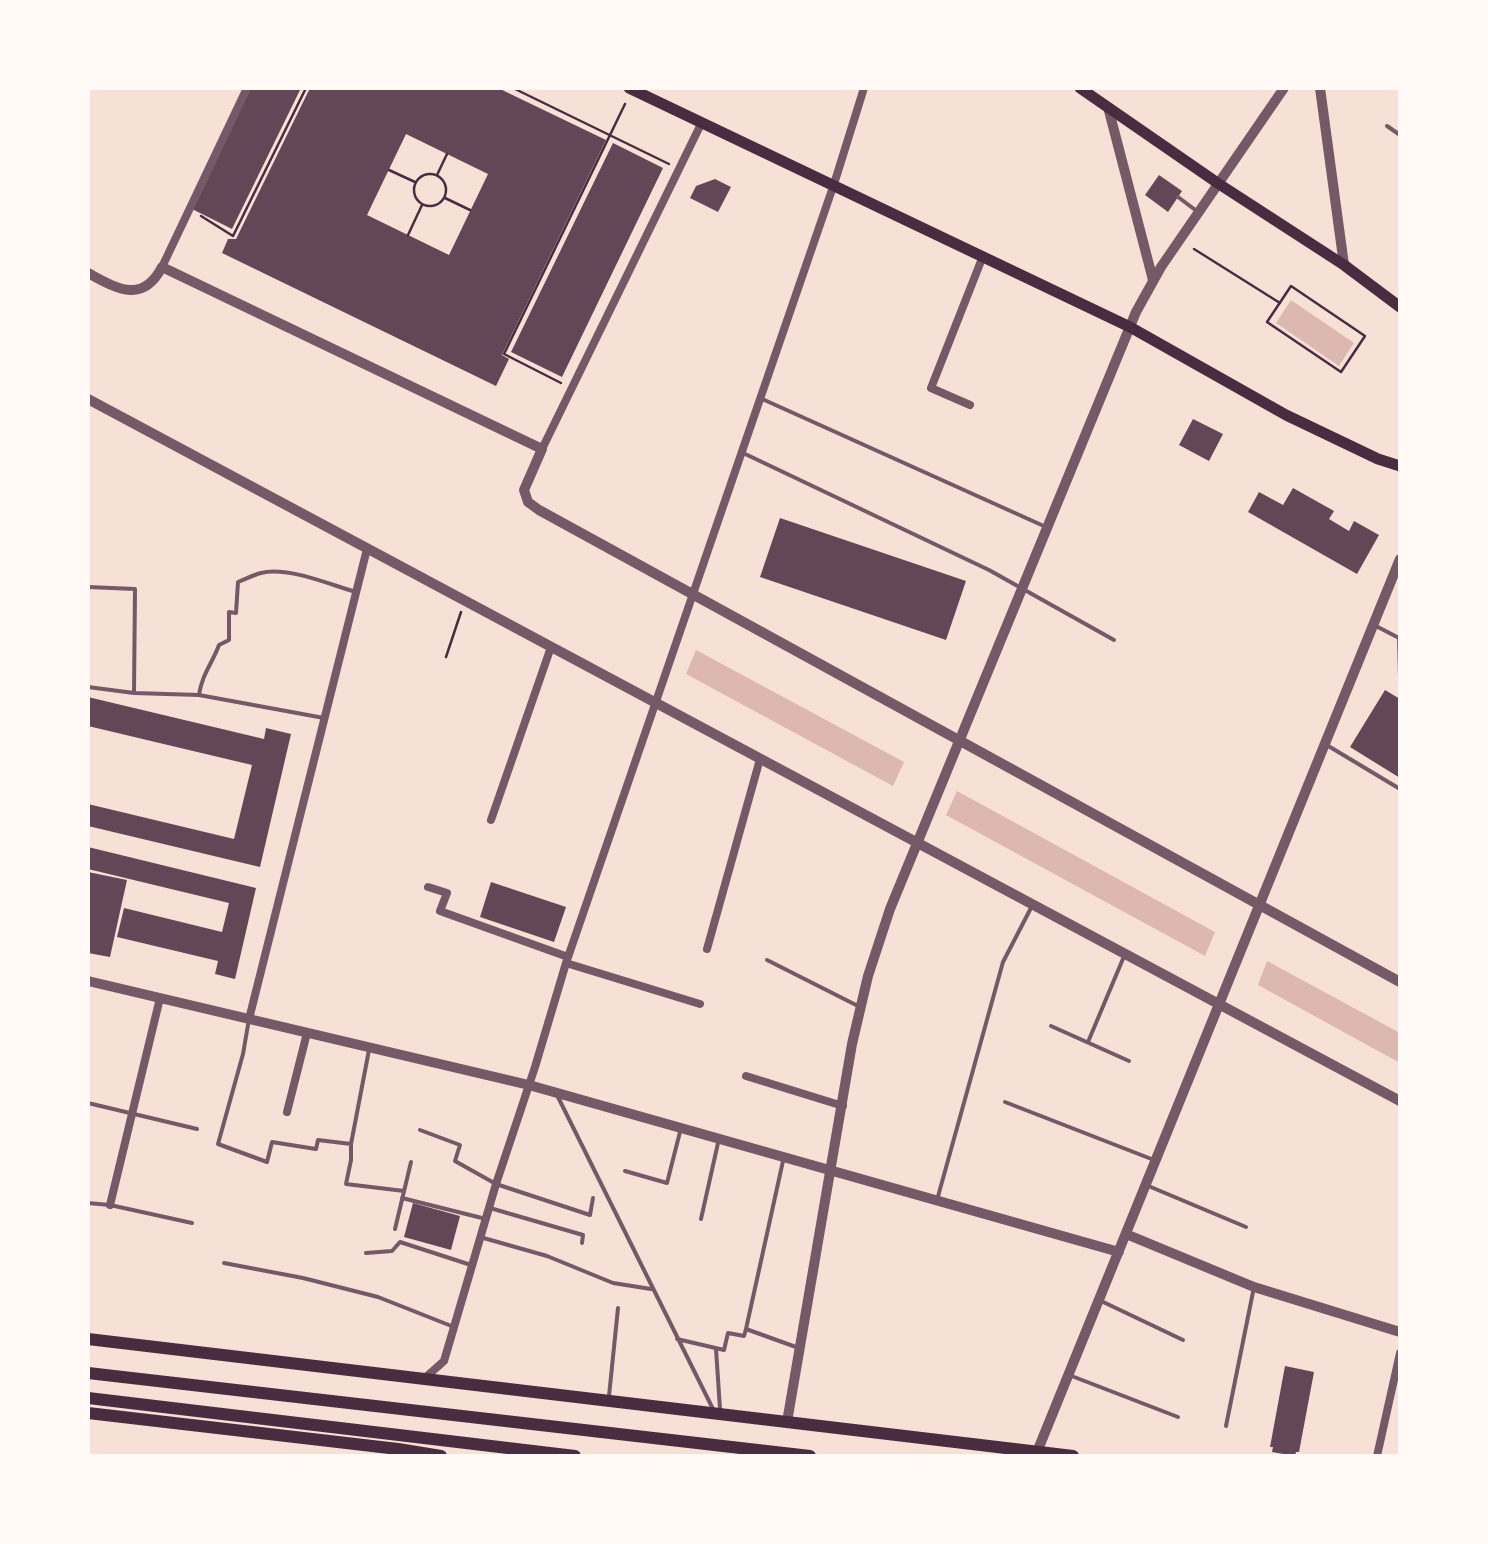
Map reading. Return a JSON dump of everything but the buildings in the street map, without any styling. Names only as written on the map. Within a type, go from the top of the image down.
[{"type":"main road","points":[[631,88],[1130,326],[1286,415],[1400,466]]},
{"type":"main road","points":[[1080,88],[1344,265],[1400,307]]},
{"type":"main road","points":[[88,1339],[1074,1456]]},
{"type":"main road","points":[[88,1372],[810,1456]]},
{"type":"main road","points":[[88,1398],[575,1456]]},
{"type":"main road","points":[[88,1413],[441,1456]]},
{"type":"street","points":[[88,273],[127,291],[152,282],[247,88]]},
{"type":"street","points":[[425,1378],[444,1362],[471,1264],[568,960],[864,88]]},
{"type":"street","points":[[787,1422],[860,1007],[876,948],[916,842],[1130,326],[1153,280],[1284,88]]},
{"type":"street","points":[[1320,88],[1344,265]]},
{"type":"street","points":[[1108,106],[1153,280]]},
{"type":"street","points":[[702,122],[525,485],[525,496],[532,506],[1400,982]]},
{"type":"street","points":[[970,405],[931,388],[983,256]]},
{"type":"street","points":[[162,268],[542,450]]},
{"type":"street","points":[[88,400],[1400,1101]]},
{"type":"street","points":[[249,1020],[367,549]]},
{"type":"street","points":[[1037,1452],[1400,559]]},
{"type":"street","points":[[491,820],[551,647]]},
{"type":"street","points":[[707,949],[760,759]]},
{"type":"street","points":[[428,887],[447,894],[440,911],[568,960],[700,1004]]},
{"type":"street","points":[[88,982],[556,1092],[1119,1252]]},
{"type":"street","points":[[110,1205],[160,998]]},
{"type":"street","points":[[287,1112],[307,1033]]},
{"type":"street","points":[[746,1076],[843,1106]]},
{"type":"street","points":[[1126,1234],[1254,1288],[1400,1332]]},
{"type":"street","points":[[1378,1456],[1400,1354]]},
{"type":"street","points":[[444,1362],[456,1381]]},
{"type":"lane","points":[[1387,126],[1400,135]]},
{"type":"lane","points":[[1178,197],[1200,214]]},
{"type":"lane","points":[[760,398],[1046,527]]},
{"type":"lane","points":[[741,452],[989,570],[1114,640]]},
{"type":"lane","points":[[199,695],[202,675],[219,645],[229,640],[229,612],[236,613],[238,582],[274,572],[356,592]]},
{"type":"lane","points":[[88,587],[135,589],[134,693]]},
{"type":"lane","points":[[1374,625],[1399,638],[1400,678]]},
{"type":"lane","points":[[88,687],[199,695],[324,718]]},
{"type":"lane","points":[[1325,744],[1400,789]]},
{"type":"lane","points":[[937,1200],[1003,962],[1033,904]]},
{"type":"lane","points":[[1088,1042],[1125,954]]},
{"type":"lane","points":[[767,960],[860,1007]]},
{"type":"lane","points":[[249,1020],[218,1144],[267,1162],[272,1142],[316,1149],[318,1140],[351,1144]]},
{"type":"lane","points":[[1051,1026],[1129,1061]]},
{"type":"lane","points":[[369,1048],[346,1184],[403,1195],[486,1220]]},
{"type":"lane","points":[[556,1092],[677,1340],[718,1414]]},
{"type":"lane","points":[[1005,1102],[1156,1160]]},
{"type":"lane","points":[[88,1103],[197,1129]]},
{"type":"lane","points":[[625,1171],[667,1183],[681,1128]]},
{"type":"lane","points":[[420,1130],[460,1146],[455,1161],[496,1184],[590,1215],[593,1198]]},
{"type":"lane","points":[[701,1218],[719,1138]]},
{"type":"lane","points":[[677,1340],[724,1350],[728,1333],[744,1336],[784,1156]]},
{"type":"lane","points":[[395,1229],[411,1162]]},
{"type":"lane","points":[[1146,1184],[1246,1227]]},
{"type":"lane","points":[[88,1203],[192,1223]]},
{"type":"lane","points":[[490,1208],[584,1235],[582,1242]]},
{"type":"lane","points":[[480,1237],[548,1256],[614,1283],[652,1289]]},
{"type":"lane","points":[[366,1253],[392,1251],[400,1242],[471,1264]]},
{"type":"lane","points":[[224,1264],[378,1297],[454,1327]]},
{"type":"lane","points":[[1226,1426],[1254,1288]]},
{"type":"lane","points":[[1100,1300],[1183,1340]]},
{"type":"lane","points":[[608,1400],[618,1308]]},
{"type":"lane","points":[[746,1328],[800,1348]]},
{"type":"lane","points":[[716,1349],[718,1414]]},
{"type":"lane","points":[[1069,1374],[1178,1417]]},
{"type":"path","points":[[190,208],[233,236],[306,88]]},
{"type":"path","points":[[513,88],[679,170]]},
{"type":"path","points":[[572,389],[504,354],[631,88]]},
{"type":"path","points":[[436,176],[447,154]]},
{"type":"path","points":[[389,170],[416,183]]},
{"type":"path","points":[[426,175],[436,176],[444,184],[444,197],[434,205],[422,204],[414,195],[416,183],[426,175]]},
{"type":"path","points":[[444,197],[470,210]]},
{"type":"path","points":[[408,235],[422,204]]},
{"type":"path","points":[[1180,240],[1280,303]]},
{"type":"path","points":[[1291,286],[1366,336],[1342,372],[1267,322],[1280,303],[1291,286]]},
{"type":"path","points":[[446,656],[464,601]]},
{"type":"shaded area","points":[[1291,300],[1354,343],[1339,366],[1276,323]]},
{"type":"shaded area","points":[[696,650],[904,762],[893,786],[686,674]]},
{"type":"shaded area","points":[[957,791],[1215,932],[1205,956],[946,815]]},
{"type":"shaded area","points":[[1267,961],[1400,1033],[1400,1063],[1258,985]]}]
